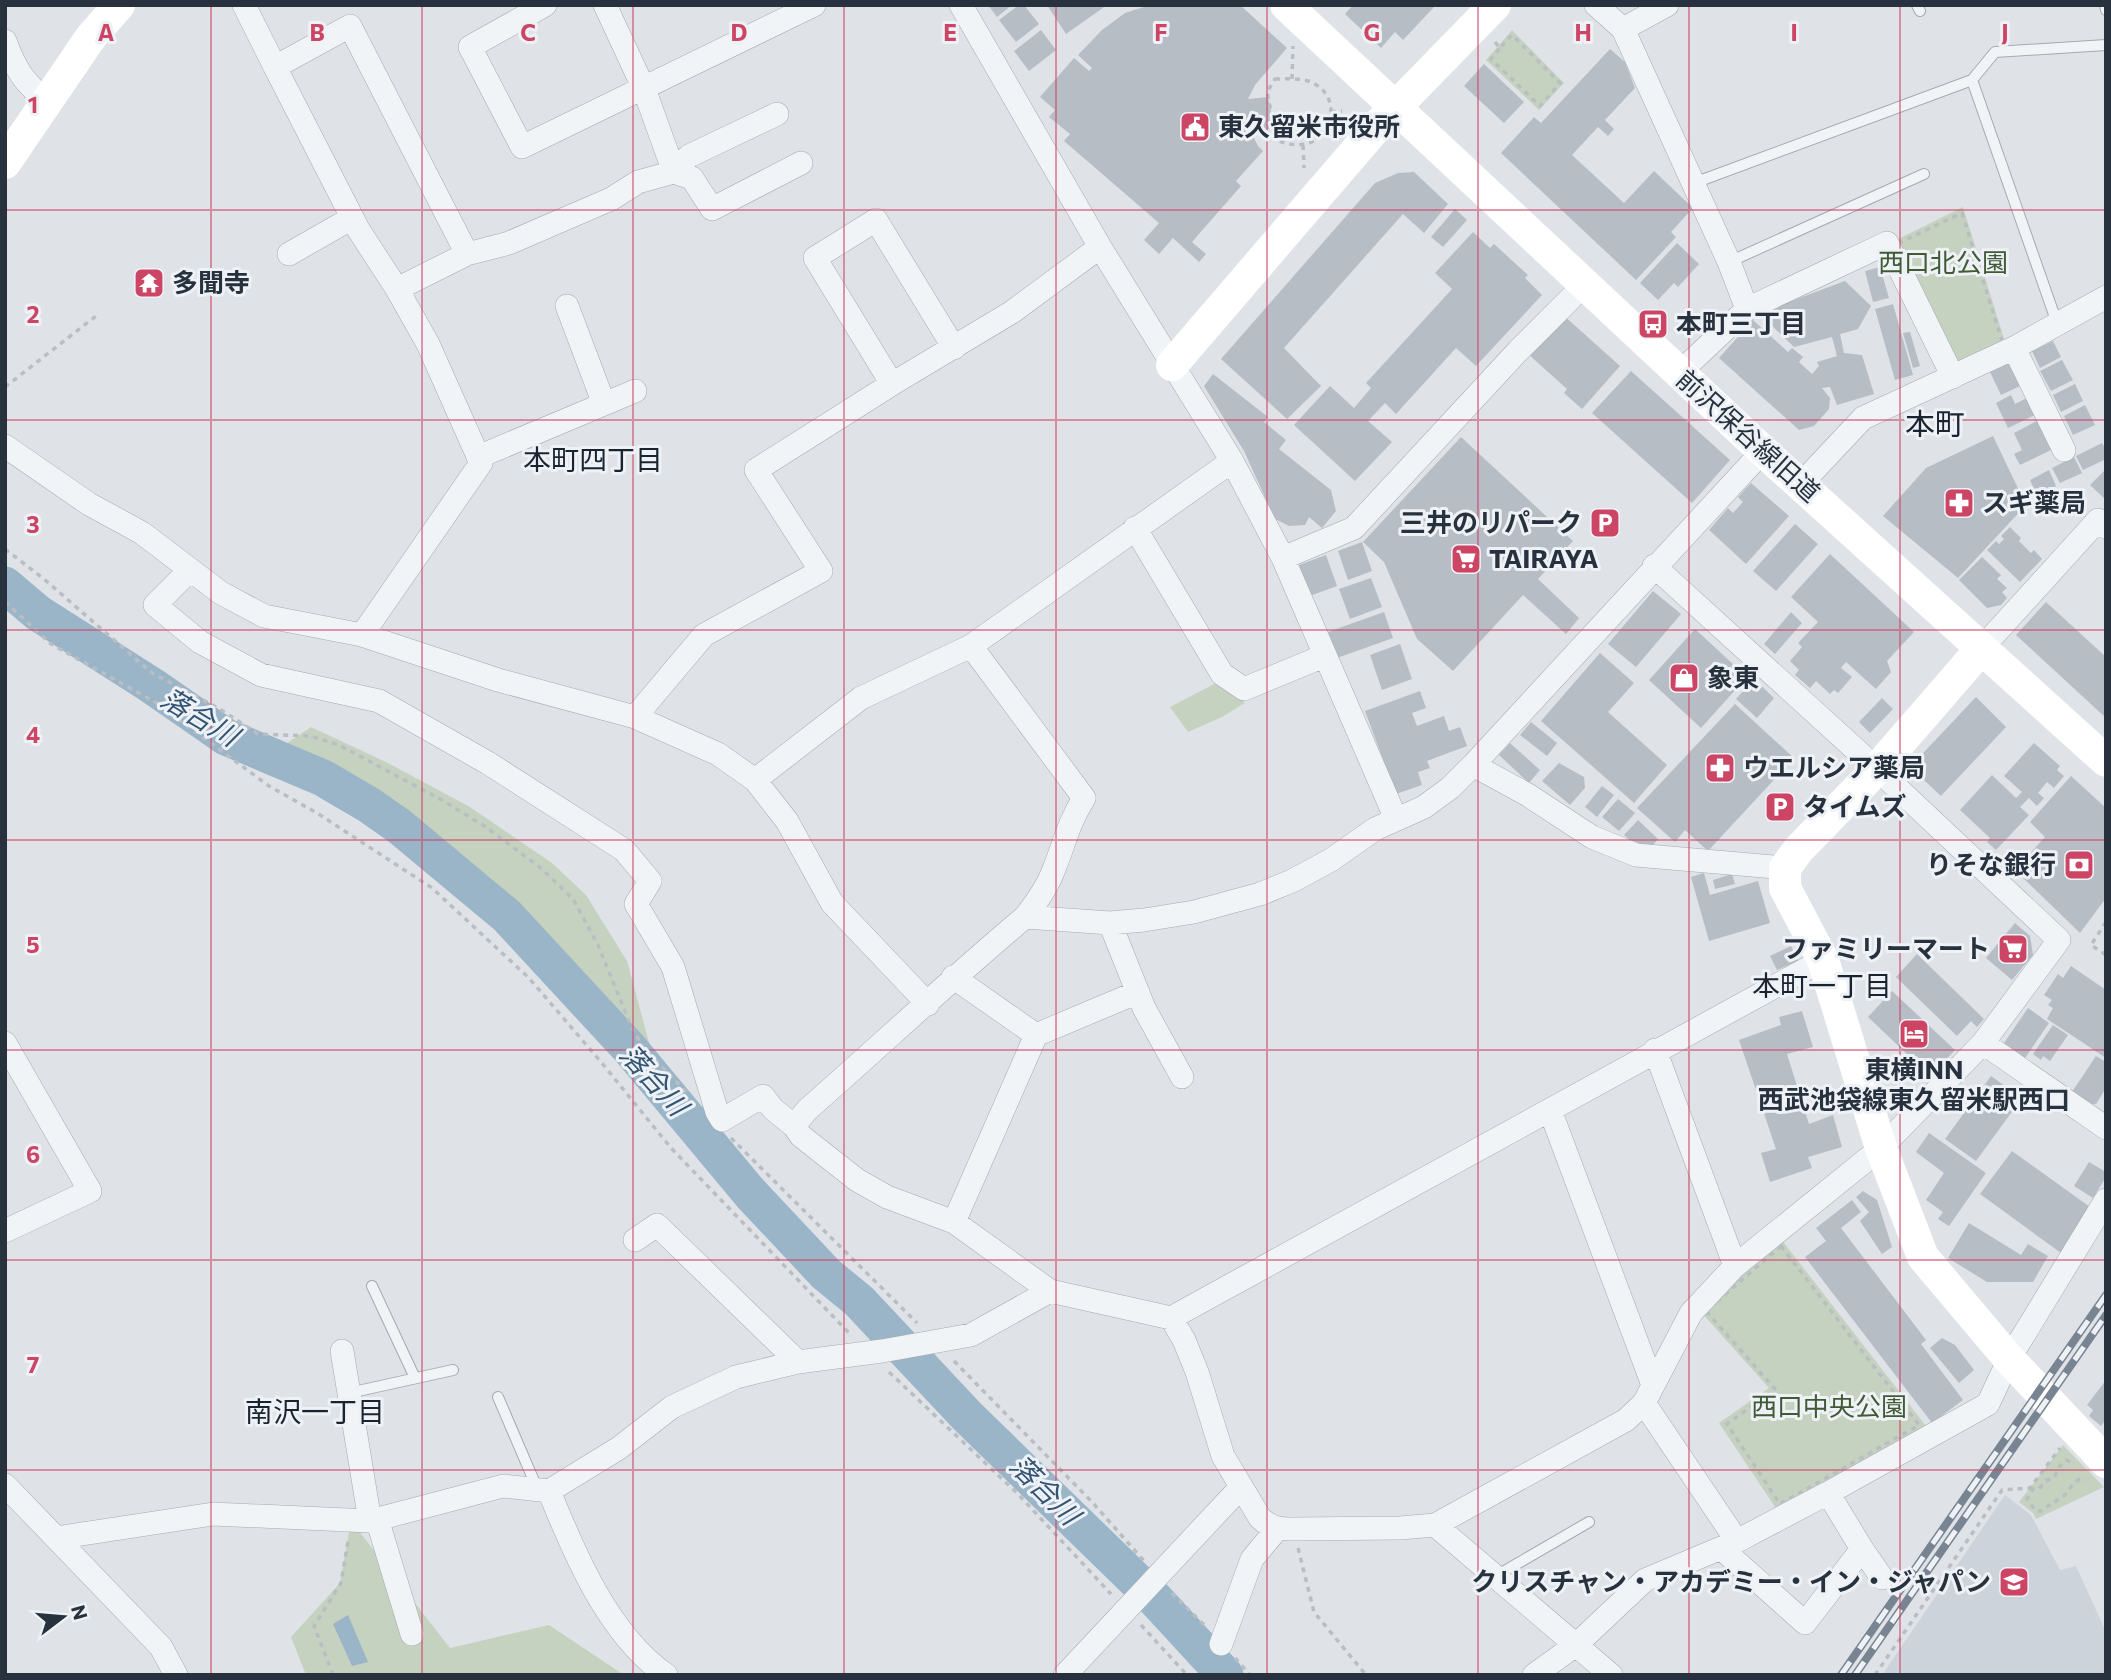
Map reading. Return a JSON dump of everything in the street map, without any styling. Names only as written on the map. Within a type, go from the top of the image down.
[{"type":"street","points":[[5,163],[92,37],[119,5]]},
{"type":"street","points":[[244,5],[352,218],[428,344],[481,463],[362,635]]},
{"type":"street","points":[[545,5],[470,47],[522,146],[814,5]]},
{"type":"street","points":[[605,5],[644,89],[674,172]]},
{"type":"street","points":[[961,5],[1100,247],[1232,461],[1283,558],[1396,819]]},
{"type":"street","name":"前沢保谷線旧道","points":[[1286,5],[1763,451],[2106,761]]},
{"type":"street","points":[[1172,365],[1321,189],[1394,108],[1496,5]]},
{"type":"street","points":[[1596,5],[1623,29],[1729,262],[1747,309]]},
{"type":"street","points":[[1623,29],[1667,5]]},
{"type":"street","points":[[275,67],[350,26],[467,254]]},
{"type":"street","points":[[5,41],[19,73],[30,88],[48,101]]},
{"type":"street","points":[[397,289],[467,254],[509,243],[611,199],[638,182],[674,172],[689,156],[777,114]]},
{"type":"street","points":[[674,172],[692,178],[712,209],[801,163]]},
{"type":"street","points":[[289,254],[352,218]]},
{"type":"street","points":[[892,384],[815,258],[876,220],[954,348]]},
{"type":"street","points":[[1679,373],[1747,309],[1887,243],[1953,377]]},
{"type":"street","points":[[635,717],[704,635],[821,571],[756,470],[892,384],[1013,313],[1100,247]]},
{"type":"street","points":[[1283,558],[1354,528],[1518,351],[1584,285]]},
{"type":"street","points":[[1801,484],[1863,418],[2014,348],[2106,298]]},
{"type":"street","points":[[567,306],[604,404]]},
{"type":"street","points":[[2014,348],[2064,450]]},
{"type":"street","points":[[478,457],[635,391]]},
{"type":"street","points":[[5,446],[89,504],[142,533],[221,593],[264,616],[362,635],[498,680],[635,717],[718,754],[755,780],[787,821],[832,903],[928,1004]]},
{"type":"street","points":[[1025,917],[1110,923],[1194,912],[1259,894],[1292,881],[1331,860],[1375,829],[1433,800],[1450,788],[1473,765],[1763,451]]},
{"type":"street","points":[[755,780],[861,698],[971,646],[1232,461]]},
{"type":"street","points":[[2094,1461],[2074,1429],[2009,1359],[1923,1257],[1881,1148],[1823,960],[1785,888],[1785,868],[1799,849],[1877,769],[2098,520],[2106,527]]},
{"type":"street","points":[[1135,528],[1222,674],[1244,689],[1324,656]]},
{"type":"street","points":[[1171,1318],[1184,1340],[1197,1372],[1223,1456],[1260,1518],[1268,1526],[1285,1529],[1435,1525],[1626,1420],[1649,1394],[1691,1313],[1735,1266],[1881,1148],[1983,1043],[2059,940],[1877,769],[1654,566]]},
{"type":"street","points":[[189,571],[155,605],[200,642],[261,675],[379,701],[488,763],[624,850],[650,881],[636,904],[673,967],[717,1112],[722,1120],[762,1096],[801,1136],[857,1180],[887,1197],[954,1222],[1050,1291],[1171,1318],[1823,960]]},
{"type":"street","points":[[794,1126],[807,1110],[928,1004],[953,977],[1025,917],[1054,871],[1064,836],[1084,798],[971,646]]},
{"type":"street","points":[[1473,765],[1528,795],[1592,837],[1636,855],[1785,868]]},
{"type":"street","points":[[1110,923],[1138,992],[1182,1077]]},
{"type":"street","points":[[953,977],[1036,1035]]},
{"type":"street","points":[[954,1222],[1036,1035],[1138,992]]},
{"type":"street","points":[[5,1043],[90,1191],[5,1231]]},
{"type":"street","points":[[1983,1043],[2102,1118]]},
{"type":"street","points":[[1655,1050],[1735,1266]]},
{"type":"street","points":[[1550,1110],[1649,1394],[1730,1545],[1805,1623],[1862,1549]]},
{"type":"street","points":[[1534,1675],[1577,1644],[1645,1580],[1730,1545],[1988,1404],[2009,1359],[2106,1200]]},
{"type":"street","points":[[635,1240],[657,1225],[798,1362]]},
{"type":"street","points":[[56,1538],[213,1514],[366,1521],[503,1486],[543,1491],[619,1448],[680,1402],[736,1377],[798,1362],[971,1335],[1050,1291]]},
{"type":"street","points":[[342,1351],[366,1521],[412,1634]]},
{"type":"street","points":[[1074,1672],[1128,1606],[1241,1487]]},
{"type":"street","points":[[543,1491],[623,1635],[650,1663],[666,1675]]},
{"type":"street","points":[[1828,1493],[1882,1578]]},
{"type":"street","points":[[8,1494],[56,1538],[161,1647],[176,1675]]},
{"type":"street","points":[[1435,1525],[1611,1675]]},
{"type":"street","points":[[1221,1644],[1252,1559],[1285,1529]]},
{"type":"lane","points":[[1693,183],[1972,80],[1996,52],[2106,45]]},
{"type":"lane","points":[[1972,80],[2057,323]]},
{"type":"lane","points":[[1729,262],[1924,174]]},
{"type":"lane","points":[[372,1286],[415,1378]]},
{"type":"lane","points":[[349,1394],[453,1370]]},
{"type":"lane","points":[[498,1397],[543,1491]]},
{"type":"lane","points":[[1496,1576],[1589,1522]]},
{"type":"path","points":[[1512,35],[1560,83],[1540,106],[1491,60],[1500,48],[1512,35]]},
{"type":"path","points":[[1491,39],[1500,48]]},
{"type":"path","points":[[1292,79],[1293,41]]},
{"type":"path","points":[[1275,79],[1292,79],[1311,82],[1324,92],[1329,100],[1329,128],[1316,141],[1303,145],[1290,145],[1277,140],[1267,92],[1275,79]]},
{"type":"path","points":[[1331,112],[1342,111]]},
{"type":"path","points":[[1303,145],[1304,167]]},
{"type":"path","points":[[1962,212],[2003,344],[1956,369],[1896,244],[1962,212]]},
{"type":"path","points":[[5,387],[96,316]]},
{"type":"path","points":[[5,549],[44,579],[152,673],[218,708],[258,734],[310,736],[339,745],[440,799],[496,835],[542,869],[573,899],[598,945],[621,999]]},
{"type":"path","points":[[5,602],[51,645],[155,702],[270,786],[317,813],[432,888],[528,978],[601,1062]]},
{"type":"path","points":[[2106,922],[2091,945],[2106,955]]},
{"type":"path","points":[[1781,1246],[1919,1425],[1780,1504],[1727,1424],[1775,1390],[1706,1311],[1781,1246]]},
{"type":"path","points":[[1875,1675],[2002,1490],[2030,1488],[2074,1429]]},
{"type":"path","points":[[2066,1460],[2094,1461],[2081,1478],[2071,1484],[2063,1497],[2051,1502],[2043,1511],[2036,1511],[2028,1499],[2033,1489],[2039,1489],[2046,1481],[2054,1478],[2066,1460]]},
{"type":"path","points":[[2023,1488],[2031,1493]]},
{"type":"path","points":[[333,1675],[314,1626],[341,1583],[366,1521]]},
{"type":"path","points":[[1285,1529],[1314,1612],[1366,1675]]},
{"type":"shaded area","name":"クリスチャン・アカデミー・イン・ジャパン","points":[[2005,1495],[2031,1515],[2060,1570],[2076,1566],[2106,1632],[2106,1675],[1882,1675]]},
{"type":"green space","points":[[1512,30],[1564,83],[1539,110],[1486,60]]},
{"type":"green space","name":"西口北公園","points":[[1963,207],[2006,345],[1951,374],[1892,242]]},
{"type":"green space","points":[[1216,683],[1239,694],[1245,703],[1188,732],[1170,707]]},
{"type":"green space","points":[[311,727],[388,763],[470,807],[552,863],[586,895],[627,961],[650,1046],[637,1057],[507,916],[400,827],[323,778],[269,755]]},
{"type":"green space","name":"西口中央公園","points":[[1781,1239],[1926,1426],[1777,1510],[1719,1423],[1769,1388],[1701,1312]]},
{"type":"green space","points":[[2063,1445],[2104,1487],[2036,1519],[2033,1513],[2019,1502]]},
{"type":"green space","points":[[351,1521],[450,1648],[549,1625],[624,1675],[306,1675],[291,1637],[340,1583]]},
{"type":"water","points":[[348,1615],[368,1662],[352,1666],[333,1624]]},
{"type":"building","points":[[988,5],[1012,5],[997,17]]},
{"type":"building","points":[[1019,5],[1024,5],[1039,24],[1016,42],[999,20]]},
{"type":"building","points":[[1047,5],[1107,5],[1066,34]]},
{"type":"building","points":[[1150,5],[1240,5],[1287,48],[1255,85],[1248,99],[1268,97],[1274,128],[1251,132],[1263,151],[1236,181],[1241,186],[1192,242],[1206,254],[1199,262],[1173,238],[1159,254],[1144,240],[1159,223],[1064,141],[1070,134],[1049,117],[1055,110],[1040,97],[1074,58],[1089,71],[1092,68],[1078,55],[1102,30],[1125,13]]},
{"type":"building","points":[[1353,5],[1436,5],[1403,40],[1395,32],[1381,48],[1345,14]]},
{"type":"building","points":[[1041,30],[1056,50],[1029,71],[1014,51]]},
{"type":"building","points":[[1610,49],[1625,62],[1635,88],[1605,120],[1614,129],[1608,136],[1598,127],[1572,155],[1624,203],[1654,171],[1693,208],[1671,232],[1676,237],[1636,280],[1501,153],[1534,117],[1541,123]]},
{"type":"building","points":[[1484,64],[1524,102],[1504,123],[1464,86]]},
{"type":"building","points":[[1414,172],[1448,204],[1424,233],[1403,214],[1284,348],[1321,386],[1287,419],[1221,359],[1375,183],[1398,173]]},
{"type":"building","points":[[1455,209],[1467,220],[1443,247],[1431,237]]},
{"type":"building","points":[[1473,232],[1490,248],[1494,244],[1528,275],[1525,278],[1542,295],[1476,366],[1456,348],[1396,414],[1385,403],[1368,421],[1392,442],[1355,481],[1294,425],[1330,386],[1354,408],[1371,388],[1366,383],[1452,289],[1435,273]]},
{"type":"building","points":[[1677,243],[1699,264],[1678,287],[1674,283],[1658,300],[1640,283]]},
{"type":"building","points":[[1880,267],[1889,298],[1873,302],[1865,271]]},
{"type":"building","points":[[1845,281],[1871,306],[1858,329],[1840,334],[1844,353],[1862,355],[1874,394],[1837,405],[1830,387],[1822,388],[1830,398],[1829,409],[1814,426],[1799,430],[1719,358],[1753,320],[1788,352],[1792,348],[1803,357],[1799,362],[1812,374],[1819,366],[1817,362],[1837,356],[1832,337],[1794,347],[1759,313]]},
{"type":"building","points":[[1893,304],[1913,375],[1895,380],[1875,309]]},
{"type":"building","points":[[1562,314],[1620,366],[1582,409],[1564,393],[1567,389],[1527,353]]},
{"type":"building","points":[[1910,332],[1920,366],[1913,368],[1903,333]]},
{"type":"building","points":[[2053,341],[2061,357],[2040,368],[2032,351]]},
{"type":"building","points":[[2062,360],[2073,380],[2051,391],[2040,371]]},
{"type":"building","points":[[2008,362],[2020,386],[2001,395],[1990,372]]},
{"type":"building","points":[[1631,371],[1730,460],[1692,503],[1592,413]]},
{"type":"building","points":[[1213,374],[1268,417],[1264,422],[1286,440],[1279,449],[1331,490],[1336,511],[1322,528],[1309,517],[1305,525],[1289,526],[1275,519],[1244,451],[1204,386]]},
{"type":"building","points":[[2075,384],[2083,401],[2061,412],[2053,395]]},
{"type":"building","points":[[2011,395],[2015,404],[2027,398],[2035,415],[2008,428],[1996,403]]},
{"type":"building","points":[[2085,405],[2095,425],[2073,435],[2064,416]]},
{"type":"building","points":[[2037,421],[2051,450],[2020,465],[2014,454],[2022,450],[2014,433]]},
{"type":"building","points":[[1993,436],[2026,505],[1958,578],[1883,516],[1926,468]]},
{"type":"building","points":[[1461,437],[1573,541],[1538,579],[1579,618],[1566,634],[1523,595],[1453,671],[1417,639],[1384,562],[1363,542]]},
{"type":"building","points":[[2102,443],[2106,450],[2106,459],[2083,470],[2076,456]]},
{"type":"building","points":[[2074,457],[2082,473],[2060,483],[2052,468]]},
{"type":"building","points":[[2106,469],[2106,500],[2090,485]]},
{"type":"building","points":[[2049,470],[2056,486],[2037,496],[2030,480]]},
{"type":"building","points":[[1751,483],[1789,516],[1746,564],[1709,530],[1728,508],[1733,513],[1743,502],[1738,497]]},
{"type":"building","points":[[1795,524],[1818,544],[1776,591],[1753,571]]},
{"type":"building","points":[[2010,527],[2031,553],[2034,550],[2042,559],[2020,582],[1987,550],[1996,541],[1999,544],[2004,539],[2001,536]]},
{"type":"building","points":[[1362,542],[1372,571],[1348,580],[1338,551]]},
{"type":"building","points":[[1830,554],[1914,632],[1887,661],[1891,672],[1876,689],[1846,662],[1841,668],[1852,677],[1838,693],[1834,690],[1830,694],[1816,681],[1810,688],[1795,675],[1799,670],[1790,661],[1802,647],[1798,643],[1818,622],[1791,597]]},
{"type":"building","points":[[1326,555],[1337,586],[1307,597],[1296,566]]},
{"type":"building","points":[[1982,557],[2001,575],[1997,579],[2007,588],[2002,592],[2007,598],[2001,605],[1987,608],[1959,580]]},
{"type":"building","points":[[1371,578],[1382,607],[1350,619],[1339,589]]},
{"type":"building","points":[[1653,591],[1681,614],[1636,667],[1608,644]]},
{"type":"building","points":[[2046,602],[2106,657],[2106,718],[2016,635]]},
{"type":"building","points":[[1384,612],[1393,638],[1337,658],[1328,632]]},
{"type":"building","points":[[1791,612],[1802,623],[1775,654],[1764,644]]},
{"type":"building","points":[[1695,629],[1747,677],[1701,728],[1649,680]]},
{"type":"building","points":[[1400,644],[1412,679],[1382,690],[1370,655]]},
{"type":"building","points":[[1600,653],[1634,683],[1608,712],[1667,765],[1634,803],[1541,721]]},
{"type":"building","points":[[1754,679],[1774,698],[1757,718],[1736,699]]},
{"type":"building","points":[[1420,691],[1426,708],[1412,713],[1417,726],[1444,716],[1449,731],[1460,727],[1467,746],[1427,761],[1430,768],[1418,772],[1422,785],[1396,794],[1365,711]]},
{"type":"building","points":[[1976,697],[2006,727],[1941,796],[1910,767]]},
{"type":"building","points":[[1882,698],[1893,709],[1870,733],[1859,722]]},
{"type":"building","points":[[1735,704],[1794,758],[1708,851],[1685,830],[1675,842],[1637,808]]},
{"type":"building","points":[[1531,722],[1557,743],[1547,756],[1520,735]]},
{"type":"building","points":[[1510,743],[1540,770],[1529,783],[1499,755]]},
{"type":"building","points":[[2034,743],[2060,766],[2057,770],[2064,776],[2054,788],[2047,782],[2038,793],[2044,798],[2037,806],[2029,798],[2020,807],[2029,815],[1996,850],[1987,842],[1990,838],[1960,810],[1992,775],[2016,798],[2022,792],[2004,776]]},
{"type":"building","points":[[1559,763],[1584,777],[1585,788],[1570,805],[1542,781]]},
{"type":"building","points":[[2071,776],[2106,808],[2106,898],[2080,933],[2015,870],[2045,837],[2030,822]]},
{"type":"building","points":[[1602,786],[1614,795],[1597,817],[1585,807]]},
{"type":"building","points":[[1618,799],[1635,813],[1619,831],[1602,817]]},
{"type":"building","points":[[1638,820],[1658,839],[1652,846],[1637,846],[1624,835]]},
{"type":"building","points":[[1704,873],[1710,895],[1758,881],[1770,923],[1709,941],[1691,877]]},
{"type":"building","points":[[1732,874],[1735,884],[1715,889],[1713,880]]},
{"type":"building","points":[[2015,923],[2030,936],[2033,955],[2012,980],[1986,958]]},
{"type":"building","points":[[1791,946],[1798,961],[1777,970],[1770,956]]},
{"type":"building","points":[[1917,954],[1984,1019],[1977,1027],[1971,1021],[1957,1036],[1896,977]]},
{"type":"building","points":[[2071,966],[2106,990],[2106,1058],[2047,1019],[2053,1008],[2048,1005],[2052,1000],[2044,995],[2058,974],[2063,978]]},
{"type":"building","points":[[1892,991],[1955,1050],[1930,1076],[1868,1017]]},
{"type":"building","points":[[2028,1008],[2049,1023],[2025,1058],[2004,1043]]},
{"type":"building","points":[[1802,1011],[1813,1047],[1787,1054],[1809,1124],[1833,1115],[1842,1147],[1808,1157],[1812,1168],[1770,1182],[1761,1153],[1776,1149],[1739,1040],[1781,1025],[1779,1017]]},
{"type":"building","points":[[2053,1025],[2068,1035],[2050,1061],[2043,1056],[2041,1060],[2033,1054]]},
{"type":"building","points":[[2096,1056],[2106,1062],[2106,1088],[2096,1104],[2088,1104],[2072,1092]]},
{"type":"building","points":[[1991,1076],[2022,1098],[1976,1161],[1945,1139]]},
{"type":"building","points":[[1929,1133],[1986,1173],[1949,1226],[1938,1219],[1943,1212],[1926,1200],[1944,1173],[1916,1152]]},
{"type":"building","points":[[2012,1151],[2090,1207],[2061,1253],[1980,1194]]},
{"type":"building","points":[[2089,1162],[2106,1172],[2106,1177],[2093,1198],[2074,1186]]},
{"type":"building","points":[[1863,1191],[1877,1200],[1892,1247],[1882,1254],[1860,1221],[1869,1212],[1856,1197]]},
{"type":"building","points":[[1852,1200],[1861,1212],[1841,1228],[1926,1340],[1921,1344],[1963,1400],[1932,1423],[1805,1257],[1826,1241],[1816,1228]]},
{"type":"building","points":[[1969,1223],[2021,1255],[2028,1244],[2048,1256],[2033,1282],[1987,1282],[1948,1258]]},
{"type":"building","points":[[1942,1338],[1955,1345],[1974,1370],[1959,1383],[1930,1348]]},
{"type":"building","points":[[2106,1380],[2106,1420],[2101,1426],[2089,1416],[2093,1410],[2087,1405]]},
{"type":"waterway","name":"落合川","points":[[5,585],[38,613],[151,685],[226,737],[323,778],[369,805],[399,826],[507,916],[630,1049],[750,1193],[826,1274],[859,1301],[967,1416],[1155,1599],[1225,1675]]},
{"type":"railway","points":[[1841,1675],[2106,1295]]},
{"type":"railway","points":[[1855,1675],[2106,1315]]},
{"type":"place","name":"東久留米市役所","points":[[1195,127]]},
{"type":"place","name":"多聞寺","points":[[149,283]]},
{"type":"place","name":"本町三丁目","points":[[1653,324]]},
{"type":"place","name":"スギ薬局","points":[[1959,503]]},
{"type":"place","name":"三井のリパーク","points":[[1605,523]]},
{"type":"place","name":"TAIRAYA","points":[[1466,559]]},
{"type":"place","name":"象東","points":[[1684,678]]},
{"type":"place","name":"ウエルシア薬局","points":[[1720,768]]},
{"type":"place","name":"タイムズ","points":[[1780,807]]},
{"type":"place","name":"りそな銀行","points":[[2079,865]]},
{"type":"place","name":"ファミリーマート","points":[[2013,949]]},
{"type":"place","name":"東横INN 西武池袋線東久留米駅西口","points":[[1914,1034]]},
{"type":"place","name":"クリスチャン・アカデミー・イン・ジャパン","points":[[2014,1582]]},
{"type":"district","name":"本町","points":[[1935,425]]},
{"type":"district","name":"本町四丁目","points":[[593,460]]},
{"type":"district","name":"本町一丁目","points":[[1822,986]]},
{"type":"district","name":"南沢一丁目","points":[[315,1412]]}]
